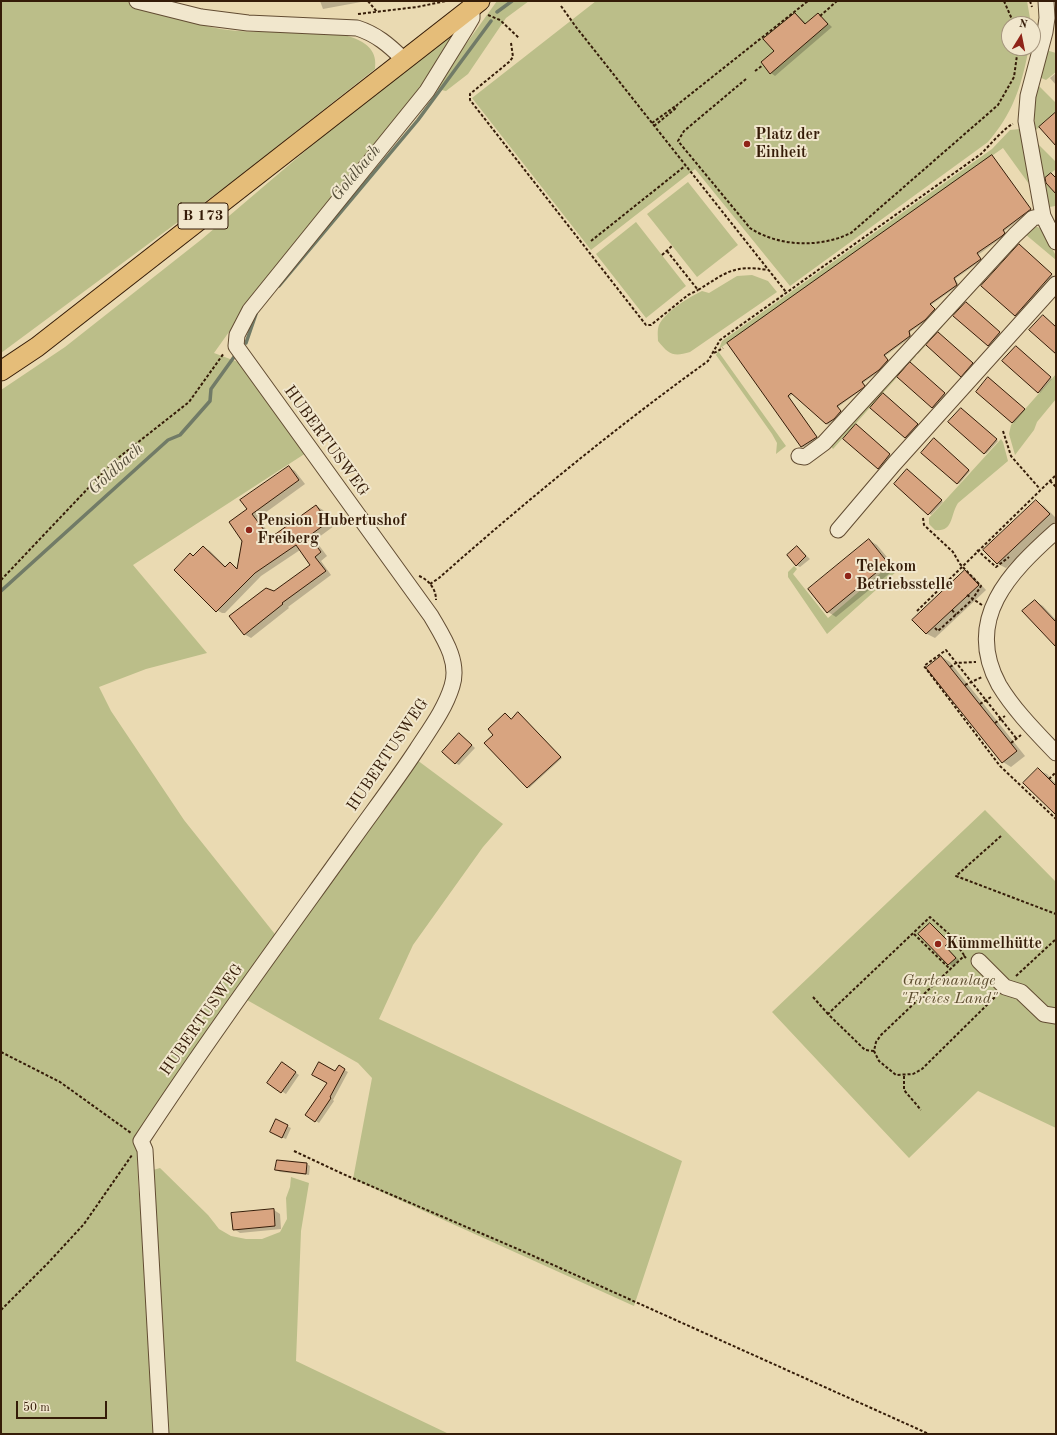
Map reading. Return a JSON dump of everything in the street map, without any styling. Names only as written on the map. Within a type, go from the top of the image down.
[{"type":"main road","name":"B 173","points":[[1,371],[37,347],[403,59],[476,4]]},
{"type":"street","points":[[137,1],[174,11],[240,22],[307,26],[343,26],[370,32],[386,42],[403,59]]},
{"type":"street","points":[[1046,1],[1049,48],[1028,96],[1026,121],[1042,216],[1056,242]]},
{"type":"street","points":[[237,335],[250,310],[427,91],[472,18],[476,4]]},
{"type":"street","points":[[799,456],[805,457],[824,443],[1015,235],[1033,218],[1042,216]]},
{"type":"street","points":[[838,530],[894,464],[1056,284]]},
{"type":"street","name":"HUBERTUSWEG","points":[[141,1141],[177,1087],[397,779],[438,717],[452,686],[454,673],[452,656],[445,639],[431,616],[236,346],[237,335]]},
{"type":"street","points":[[1056,531],[1009,577],[1002,587],[992,610],[987,629],[991,666],[1010,700],[1056,753]]},
{"type":"street","points":[[979,961],[1005,987],[1021,992],[1044,1014],[1056,1016]]},
{"type":"street","points":[[141,1141],[145,1150],[161,1434]]},
{"type":"path","points":[[368,1],[377,12]]},
{"type":"path","points":[[343,26],[345,18],[446,1]]},
{"type":"path","points":[[653,125],[676,109],[677,105],[808,1]]},
{"type":"path","points":[[820,16],[837,1]]},
{"type":"path","points":[[1004,1],[1011,16]]},
{"type":"path","points":[[476,4],[486,13],[500,20],[519,38]]},
{"type":"path","points":[[561,6],[653,125],[786,292]]},
{"type":"path","points":[[511,43],[513,57],[470,94],[470,100],[646,325],[651,325],[688,294],[698,290],[728,271],[736,268],[747,267],[768,270]]},
{"type":"path","points":[[746,79],[684,131],[678,141],[750,228],[758,233],[777,239],[801,243],[822,244],[851,233],[998,105],[1014,77],[1018,56]]},
{"type":"path","points":[[755,71],[763,65]]},
{"type":"path","points":[[430,584],[587,453],[708,361],[720,340],[981,154],[998,139],[1008,126],[1026,121]]},
{"type":"path","points":[[591,241],[686,166]]},
{"type":"path","points":[[662,255],[672,246]]},
{"type":"path","points":[[667,251],[698,290]]},
{"type":"path","points":[[1,580],[113,462],[189,402],[237,335]]},
{"type":"path","points":[[713,353],[723,348]]},
{"type":"path","points":[[1003,431],[1011,456],[1040,490]]},
{"type":"path","points":[[917,611],[963,567],[977,550],[1056,475]]},
{"type":"path","points":[[1050,481],[1056,487]]},
{"type":"path","points":[[923,518],[924,525],[953,552],[963,567],[982,586],[972,600],[938,631],[934,626]]},
{"type":"path","points":[[977,550],[996,567],[1009,557]]},
{"type":"path","points":[[968,595],[972,600],[992,610]]},
{"type":"path","points":[[952,610],[956,614]]},
{"type":"path","points":[[1016,738],[946,650],[924,666],[1000,766],[1056,819]]},
{"type":"path","points":[[950,667],[956,663],[991,666]]},
{"type":"path","points":[[964,685],[991,666]]},
{"type":"path","points":[[1049,779],[1055,774]]},
{"type":"path","points":[[1002,836],[956,876],[1056,914]]},
{"type":"path","points":[[828,1014],[930,917],[949,934],[968,960],[979,961]]},
{"type":"path","points":[[913,933],[950,968]]},
{"type":"path","points":[[964,956],[881,1035],[876,1042],[874,1050],[875,1056],[886,1069],[896,1076],[913,1074],[922,1069],[1056,939]]},
{"type":"path","points":[[813,997],[865,1050],[874,1050]]},
{"type":"path","points":[[1,1052],[60,1082],[141,1141],[84,1224],[1,1310]]},
{"type":"path","points":[[904,1076],[904,1090],[921,1110]]},
{"type":"path","points":[[294,1151],[343,1174],[520,1250],[929,1434]]},
{"type":"green space","points":[[1,1],[151,1],[150,12],[221,29],[250,32],[323,32],[340,34],[355,38],[367,45],[374,55],[375,69],[232,182],[1,353]]},
{"type":"green space","points":[[497,1],[529,1],[506,18],[468,74],[446,91],[437,89],[438,83]]},
{"type":"green space","name":"Platz der Einheit","points":[[596,1],[1027,1],[1030,16],[1001,16],[1001,56],[1027,56],[1019,89],[1009,111],[988,142],[790,286],[695,169],[591,250],[472,98]]},
{"type":"green space","points":[[453,34],[453,38],[430,77],[266,280],[214,353],[246,365],[306,453],[133,565],[207,653],[146,669],[99,687],[111,711],[184,820],[278,938],[137,1145],[138,1181],[158,1434],[1,1434],[1,390],[65,347],[202,239],[371,95]]},
{"type":"green space","points":[[1046,50],[1056,53],[1056,72],[1046,80],[1039,77]]},
{"type":"green space","points":[[1037,84],[1056,103],[1056,111],[1035,131],[1034,109]]},
{"type":"green space","points":[[1020,129],[1029,184],[1003,148],[719,349],[722,341],[992,149],[1010,130]]},
{"type":"green space","points":[[1037,143],[1056,162],[1056,169],[1043,180]]},
{"type":"green space","points":[[1044,181],[1056,194],[1055,206],[1050,207],[1048,205]]},
{"type":"green space","points":[[688,182],[738,245],[697,277],[647,214]]},
{"type":"green space","points":[[636,222],[686,286],[646,318],[596,254]]},
{"type":"green space","points":[[1035,226],[1042,229],[1056,256],[1056,260],[1025,234]]},
{"type":"green space","points":[[1025,234],[918,354],[915,351],[1014,243]]},
{"type":"green space","points":[[752,275],[768,281],[777,292],[690,352],[672,354],[658,341],[659,325],[666,315],[678,305],[702,291],[709,293],[737,276]]},
{"type":"green space","points":[[718,351],[786,446],[776,454],[777,443],[772,434],[716,355]]},
{"type":"green space","points":[[912,353],[916,356],[833,449],[829,444]]},
{"type":"green space","points":[[1056,374],[1056,399],[1037,422],[1034,430],[1015,455],[1009,434],[1011,425]]},
{"type":"green space","points":[[1001,439],[1008,461],[958,503],[949,526],[941,530],[935,530],[929,524],[929,518]]},
{"type":"green space","points":[[890,565],[896,567],[897,571],[827,634],[788,577],[788,572],[794,566],[797,569],[793,574],[828,618]]},
{"type":"green space","points":[[417,760],[503,824],[483,847],[413,945],[379,1019],[682,1161],[634,1306],[353,1179],[372,1078],[358,1063],[247,1000]]},
{"type":"green space","name":"Gartenanlage \"Freies Land\"","points":[[985,810],[1056,882],[1056,1128],[978,1091],[909,1158],[772,1012]]},
{"type":"green space","points":[[160,1168],[208,1215],[219,1229],[231,1236],[246,1239],[262,1239],[280,1232],[287,1219],[286,1198],[290,1187],[291,1177],[309,1183],[301,1231],[296,1361],[449,1434],[165,1434],[150,1171]]},
{"type":"building","points":[[795,13],[805,24],[818,13],[828,24],[770,74],[761,62],[774,51],[763,39]]},
{"type":"building","points":[[1056,112],[1056,146],[1039,127]]},
{"type":"building","points":[[992,155],[1031,209],[1003,230],[1005,233],[1002,236],[977,253],[981,259],[954,278],[957,285],[930,304],[935,309],[925,320],[909,331],[910,336],[884,355],[888,360],[879,370],[862,382],[865,386],[863,388],[837,406],[841,411],[834,419],[826,424],[791,393],[788,396],[817,437],[801,447],[727,343]]},
{"type":"building","points":[[1051,173],[1056,178],[1056,194],[1046,183],[1045,178]]},
{"type":"building","points":[[1019,244],[1052,274],[1015,316],[981,286]]},
{"type":"building","points":[[966,302],[1000,332],[988,346],[953,316]]},
{"type":"building","points":[[1043,315],[1056,327],[1056,354],[1029,330]]},
{"type":"building","points":[[938,332],[973,363],[961,377],[926,345]]},
{"type":"building","points":[[1016,346],[1051,377],[1038,393],[1002,361]]},
{"type":"building","points":[[910,362],[945,393],[932,408],[897,377]]},
{"type":"building","points":[[988,377],[1025,409],[1012,423],[976,392]]},
{"type":"building","points":[[883,393],[918,424],[905,438],[870,408]]},
{"type":"building","points":[[961,408],[997,439],[984,454],[948,422]]},
{"type":"building","points":[[856,424],[890,454],[878,469],[843,439]]},
{"type":"building","points":[[934,438],[969,470],[957,484],[921,453]]},
{"type":"building","points":[[289,466],[299,480],[252,514],[270,538],[316,505],[328,522],[309,536],[321,552],[315,557],[326,571],[282,603],[283,604],[244,635],[229,616],[266,588],[274,591],[310,565],[296,545],[255,573],[216,612],[174,570],[190,553],[193,556],[203,546],[225,567],[230,562],[237,569],[242,541],[229,522],[247,509],[240,500]]},
{"type":"building","points":[[907,469],[942,500],[928,515],[894,484]]},
{"type":"building","points":[[1036,500],[1050,514],[997,564],[983,550]]},
{"type":"building","name":"Telekom Betriebsstelle","points":[[869,539],[888,563],[827,613],[808,589]]},
{"type":"building","points":[[797,546],[806,556],[796,566],[787,555]]},
{"type":"building","points":[[965,570],[979,585],[926,634],[912,620]]},
{"type":"building","points":[[1035,600],[1056,622],[1056,647],[1022,611]]},
{"type":"building","points":[[941,656],[1017,751],[1002,763],[926,668]]},
{"type":"building","points":[[518,712],[561,757],[527,788],[484,743],[493,735],[488,729],[505,713],[511,719]]},
{"type":"building","points":[[459,733],[472,745],[455,764],[442,752]]},
{"type":"building","points":[[1038,768],[1056,786],[1056,815],[1023,783]]},
{"type":"building","name":"Kümmelhütte","points":[[930,923],[949,942],[945,946],[956,958],[948,965],[918,934]]},
{"type":"building","points":[[282,1062],[296,1072],[281,1093],[267,1083]]},
{"type":"building","points":[[319,1062],[335,1071],[339,1065],[345,1069],[330,1097],[331,1098],[315,1122],[305,1115],[327,1083],[312,1075]]},
{"type":"building","points":[[276,1119],[288,1125],[282,1138],[270,1132]]},
{"type":"building","points":[[277,1160],[307,1163],[306,1174],[275,1170]]},
{"type":"building","points":[[274,1209],[275,1226],[233,1230],[231,1213]]},
{"type":"waterway","name":"Goldbach","points":[[497,12],[512,1]]},
{"type":"waterway","name":"Goldbach","points":[[279,286],[418,120],[491,21]]},
{"type":"waterway","name":"Goldbach","points":[[246,343],[256,314]]},
{"type":"waterway","name":"Goldbach","points":[[1,591],[168,440],[180,435],[210,401],[211,389],[234,357]]},
{"type":"place","name":"Platz der Einheit","points":[[747,144]]},
{"type":"place","name":"Pension Hubertushof Freiberg","points":[[249,530]]},
{"type":"place","name":"Telekom Betriebsstelle","points":[[848,576]]},
{"type":"place","name":"Kümmelhütte","points":[[938,944]]}]
